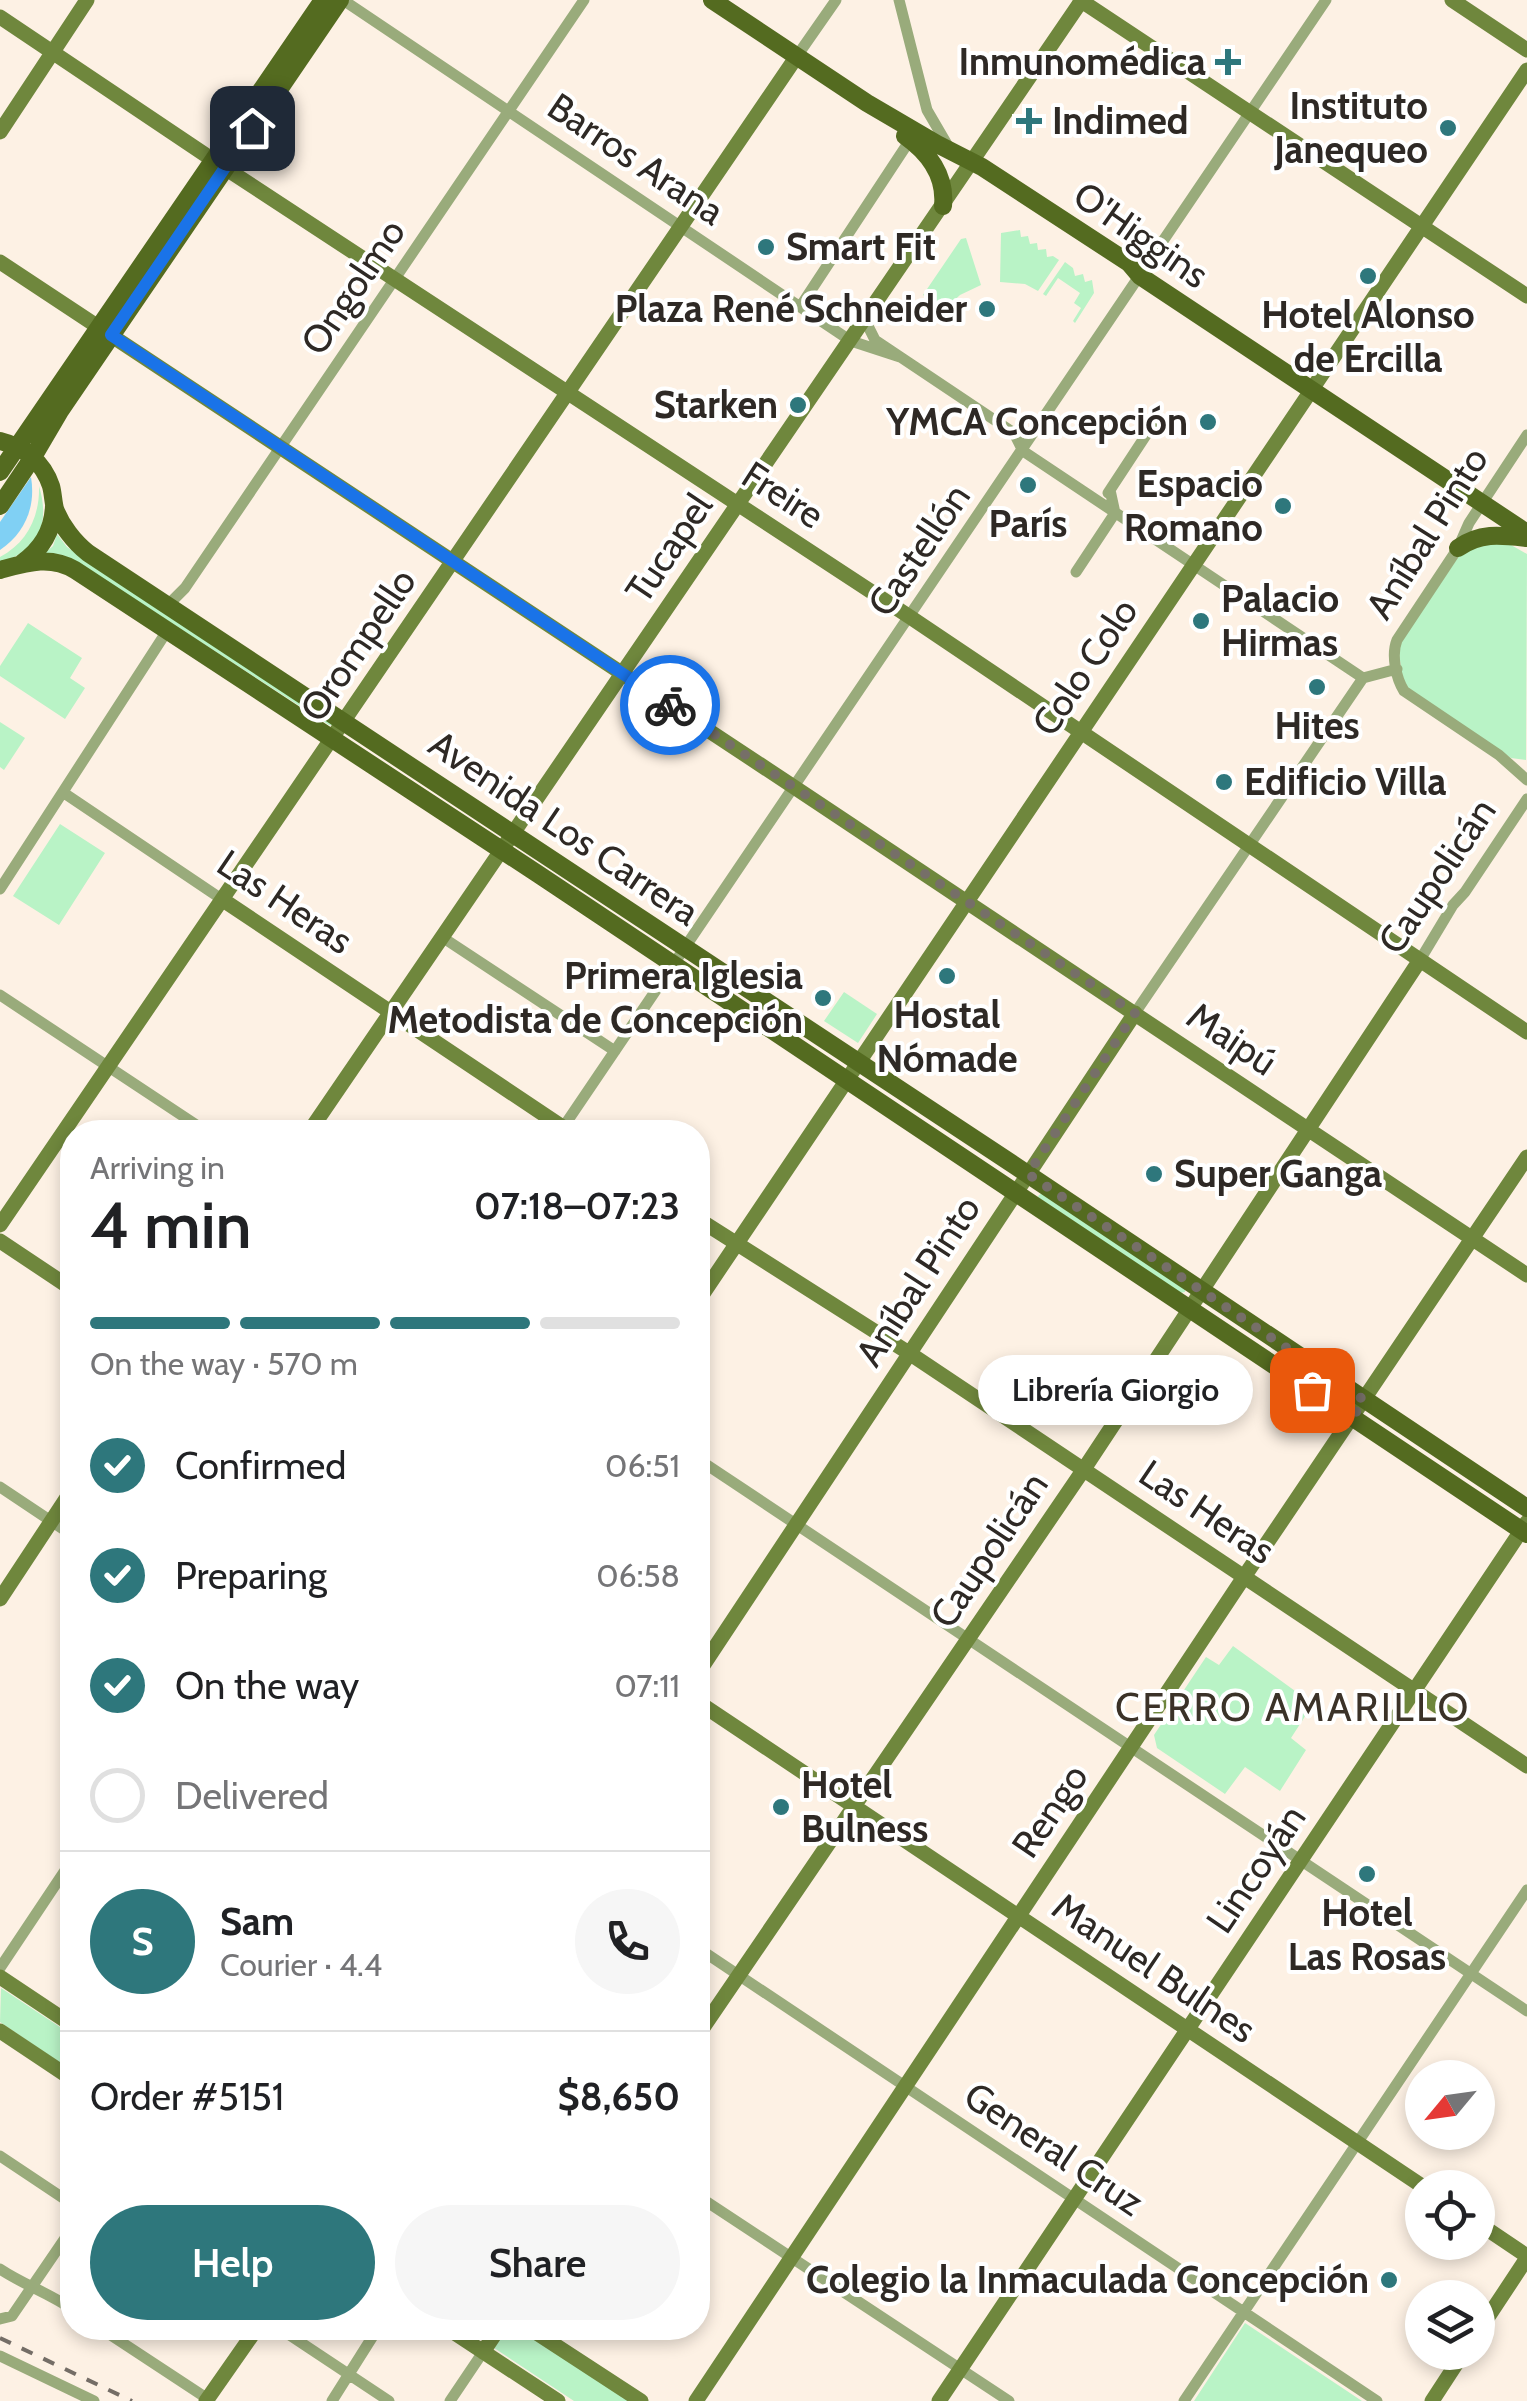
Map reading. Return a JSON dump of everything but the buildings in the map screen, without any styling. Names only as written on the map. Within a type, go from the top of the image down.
[{"type":"main road","points":[[0,132],[87,0]]},
{"type":"main road","points":[[0,472],[17,448],[60,411],[106,332],[220,164],[323,0]]},
{"type":"main road","points":[[220,164],[342,0]]},
{"type":"main road","name":"O'Higgins","points":[[712,0],[867,103],[973,161],[1129,263],[1140,276],[1527,536]]},
{"type":"main road","points":[[1081,0],[1527,296]]},
{"type":"main road","name":"Tucapel","points":[[317,1120],[1081,0]]},
{"type":"main road","points":[[1452,0],[1527,50]]},
{"type":"main road","name":"Freire","points":[[0,17],[910,617],[1527,1032]]},
{"type":"main road","name":"Orompello","points":[[72,1120],[797,56]]},
{"type":"main road","name":"Colo Colo","points":[[710,1283],[1527,70]]},
{"type":"main road","points":[[867,103],[923,148],[934,164],[943,206]]},
{"type":"main road","name":"Maipú","points":[[0,262],[1527,1275]]},
{"type":"main road","points":[[0,506],[17,448]]},
{"type":"main road","name":"Avenida Los Carrera","points":[[17,448],[47,476],[54,506],[70,534],[88,553],[1527,1508]]},
{"type":"main road","points":[[8,568],[34,554],[43,542],[54,506]]},
{"type":"main road","points":[[1458,548],[1487,535],[1527,536]]},
{"type":"main road","name":"Avenida Los Carrera","points":[[8,568],[46,561],[67,566],[1525,1529]]},
{"type":"main road","name":"Las Heras","points":[[223,900],[548,1120]]},
{"type":"main road","name":"Caupolicán","points":[[710,2017],[1084,1469],[1420,960]]},
{"type":"main road","name":"Aníbal Pinto","points":[[710,1655],[1135,1013]]},
{"type":"main road","name":"Orompello","points":[[0,1225],[60,1138]]},
{"type":"main road","name":"Rengo","points":[[696,2401],[1527,1158]]},
{"type":"main road","name":"Las Heras","points":[[710,1227],[909,1353],[1527,1766]]},
{"type":"main road","points":[[0,1241],[60,1281]]},
{"type":"main road","points":[[0,1600],[60,1509]]},
{"type":"main road","name":"Lincoyán","points":[[939,2401],[1525,1529]]},
{"type":"main road","name":"Manuel Bulnes","points":[[710,1710],[1405,2175]]},
{"type":"main road","points":[[0,1977],[60,2017]]},
{"type":"main road","points":[[0,2031],[60,2070]]},
{"type":"main road","points":[[1495,2235],[1527,2257],[1495,2306]]},
{"type":"main road","points":[[207,2400],[248,2340]]},
{"type":"main road","points":[[465,2340],[558,2401]]},
{"type":"main road","points":[[483,2352],[491,2340]]},
{"type":"main road","points":[[548,2340],[640,2401]]},
{"type":"main road","points":[[1432,2401],[1452,2370]]},
{"type":"street","name":"Barros Arana","points":[[342,0],[851,341],[900,358]]},
{"type":"street","name":"Ongolmo","points":[[168,605],[185,588],[584,0]]},
{"type":"street","name":"Orompello","points":[[797,56],[836,0]]},
{"type":"street","points":[[900,0],[927,110],[952,151]]},
{"type":"street","name":"Castellón","points":[[571,1120],[1326,0]]},
{"type":"street","points":[[800,307],[910,140]]},
{"type":"street","name":"Barros Arana","points":[[867,318],[874,340],[1014,432]]},
{"type":"street","points":[[1101,504],[1152,426]]},
{"type":"street","points":[[1014,432],[1029,434],[1038,429]]},
{"type":"street","points":[[1014,432],[1023,452],[1363,678],[1396,669],[1407,694],[1500,755],[1527,763]]},
{"type":"street","name":"Aníbal Pinto","points":[[1396,669],[1396,642],[1527,435]]},
{"type":"street","points":[[1076,572],[1115,513],[1110,490]]},
{"type":"street","points":[[0,888],[168,631]]},
{"type":"street","name":"Aníbal Pinto","points":[[1135,1013],[1363,678]]},
{"type":"street","points":[[1500,755],[1527,780]]},
{"type":"street","name":"Las Heras","points":[[64,793],[223,900]]},
{"type":"street","name":"Caupolicán","points":[[1420,960],[1443,919],[1527,799]]},
{"type":"street","points":[[442,937],[615,1051]]},
{"type":"street","points":[[0,994],[189,1120]]},
{"type":"street","points":[[710,1467],[1527,2011]]},
{"type":"street","points":[[0,1488],[60,1527]]},
{"type":"street","points":[[0,1968],[60,1878]]},
{"type":"street","points":[[1184,2401],[1527,1890]]},
{"type":"street","name":"General Cruz","points":[[710,1956],[1377,2401]]},
{"type":"street","points":[[0,2156],[60,2196]]},
{"type":"street","points":[[710,2204],[1009,2401]]},
{"type":"street","points":[[4,2318],[32,2287],[60,2246]]},
{"type":"street","points":[[0,2270],[60,2300]]},
{"type":"street","points":[[118,2340],[207,2400]]},
{"type":"street","points":[[297,2340],[389,2401]]},
{"type":"street","points":[[332,2401],[370,2340]]},
{"type":"street","points":[[450,2401],[483,2352]]},
{"type":"street","points":[[0,2356],[94,2401]]},
{"type":"green space","points":[[1020,230],[1021,237],[1028,236],[1030,244],[1037,243],[1038,250],[1046,249],[1047,257],[1059,260],[1038,291],[1025,284],[1000,282],[1001,233]]},
{"type":"green space","points":[[966,238],[981,285],[960,295],[944,310],[923,295],[961,239]]},
{"type":"green space","points":[[1065,262],[1073,268],[1075,276],[1083,274],[1085,282],[1092,280],[1094,293],[1075,323],[1081,308],[1074,303],[1080,293],[1058,278],[1046,296],[1043,294]]},
{"type":"green space","points":[[39,486],[43,512],[39,533],[25,551],[0,562],[0,557],[18,544],[30,528]]},
{"type":"green space","points":[[57,534],[67,547],[335,726],[79,563],[45,553],[53,546]]},
{"type":"green space","points":[[1504,541],[1527,554],[1526,760],[1511,758],[1408,689],[1398,647],[1462,551]]},
{"type":"green space","points":[[28,623],[82,658],[70,678],[85,688],[65,719],[0,676],[0,666]]},
{"type":"green space","points":[[0,722],[25,738],[4,770],[0,767]]},
{"type":"green space","points":[[60,824],[105,853],[59,925],[13,896]]},
{"type":"green space","points":[[844,992],[877,1014],[858,1043],[824,1021]]},
{"type":"green space","points":[[1042,1193],[1185,1292],[1180,1293],[1039,1198]]},
{"type":"green space","points":[[1233,1646],[1313,1704],[1291,1738],[1306,1750],[1280,1791],[1245,1767],[1225,1794],[1157,1748],[1154,1735],[1206,1657],[1219,1665]]},
{"type":"green space","points":[[1,1988],[60,2027],[60,2063],[0,2022]]},
{"type":"green space","points":[[1245,2323],[1362,2401],[1194,2401]]},
{"type":"green space","points":[[482,2340],[540,2340],[630,2401],[574,2401]]},
{"type":"water","points":[[31,477],[32,499],[27,518],[16,536],[0,550],[0,522]]},
{"type":"railway","points":[[0,2338],[132,2401]]},
{"type":"way so far","points":[[670,705],[1135,1013],[1028,1174],[1364,1400],[1352,1418],[1312,1390]]},
{"type":"place","name":"Inmunomédica","points":[[1228,62]]},
{"type":"place","name":"Indimed","points":[[1029,121]]},
{"type":"place","name":"Instituto Janequeo","points":[[1448,128]]},
{"type":"place","name":"Smart Fit","points":[[766,247]]},
{"type":"place","name":"Hotel Alonso de Ercilla","points":[[1368,276]]},
{"type":"place","name":"Plaza René Schneider","points":[[987,309]]},
{"type":"place","name":"Starken","points":[[798,405]]},
{"type":"place","name":"YMCA Concepción","points":[[1208,422]]},
{"type":"place","name":"París","points":[[1028,485]]},
{"type":"place","name":"Espacio Romano","points":[[1283,506]]},
{"type":"place","name":"Palacio Hirmas","points":[[1201,621]]},
{"type":"place","name":"Hites","points":[[1317,687]]},
{"type":"place","name":"Edificio Villa","points":[[1224,782]]},
{"type":"place","name":"Hostal Nómade","points":[[947,976]]},
{"type":"place","name":"Primera Iglesia Metodista de Concepción","points":[[823,998]]},
{"type":"place","name":"Super Ganga","points":[[1154,1174]]},
{"type":"place","name":"Librería Giorgio","points":[[1312,1390]]},
{"type":"place","name":"Hotel Bulness","points":[[781,1807]]},
{"type":"place","name":"Hotel Las Rosas","points":[[1367,1874]]},
{"type":"place","name":"Colegio la Inmaculada Concepción","points":[[1389,2280]]},
{"type":"district","name":"CERRO AMARILLO","points":[[1293,1707]]},
{"type":"route","points":[[252,128],[111,335],[670,705]]}]
